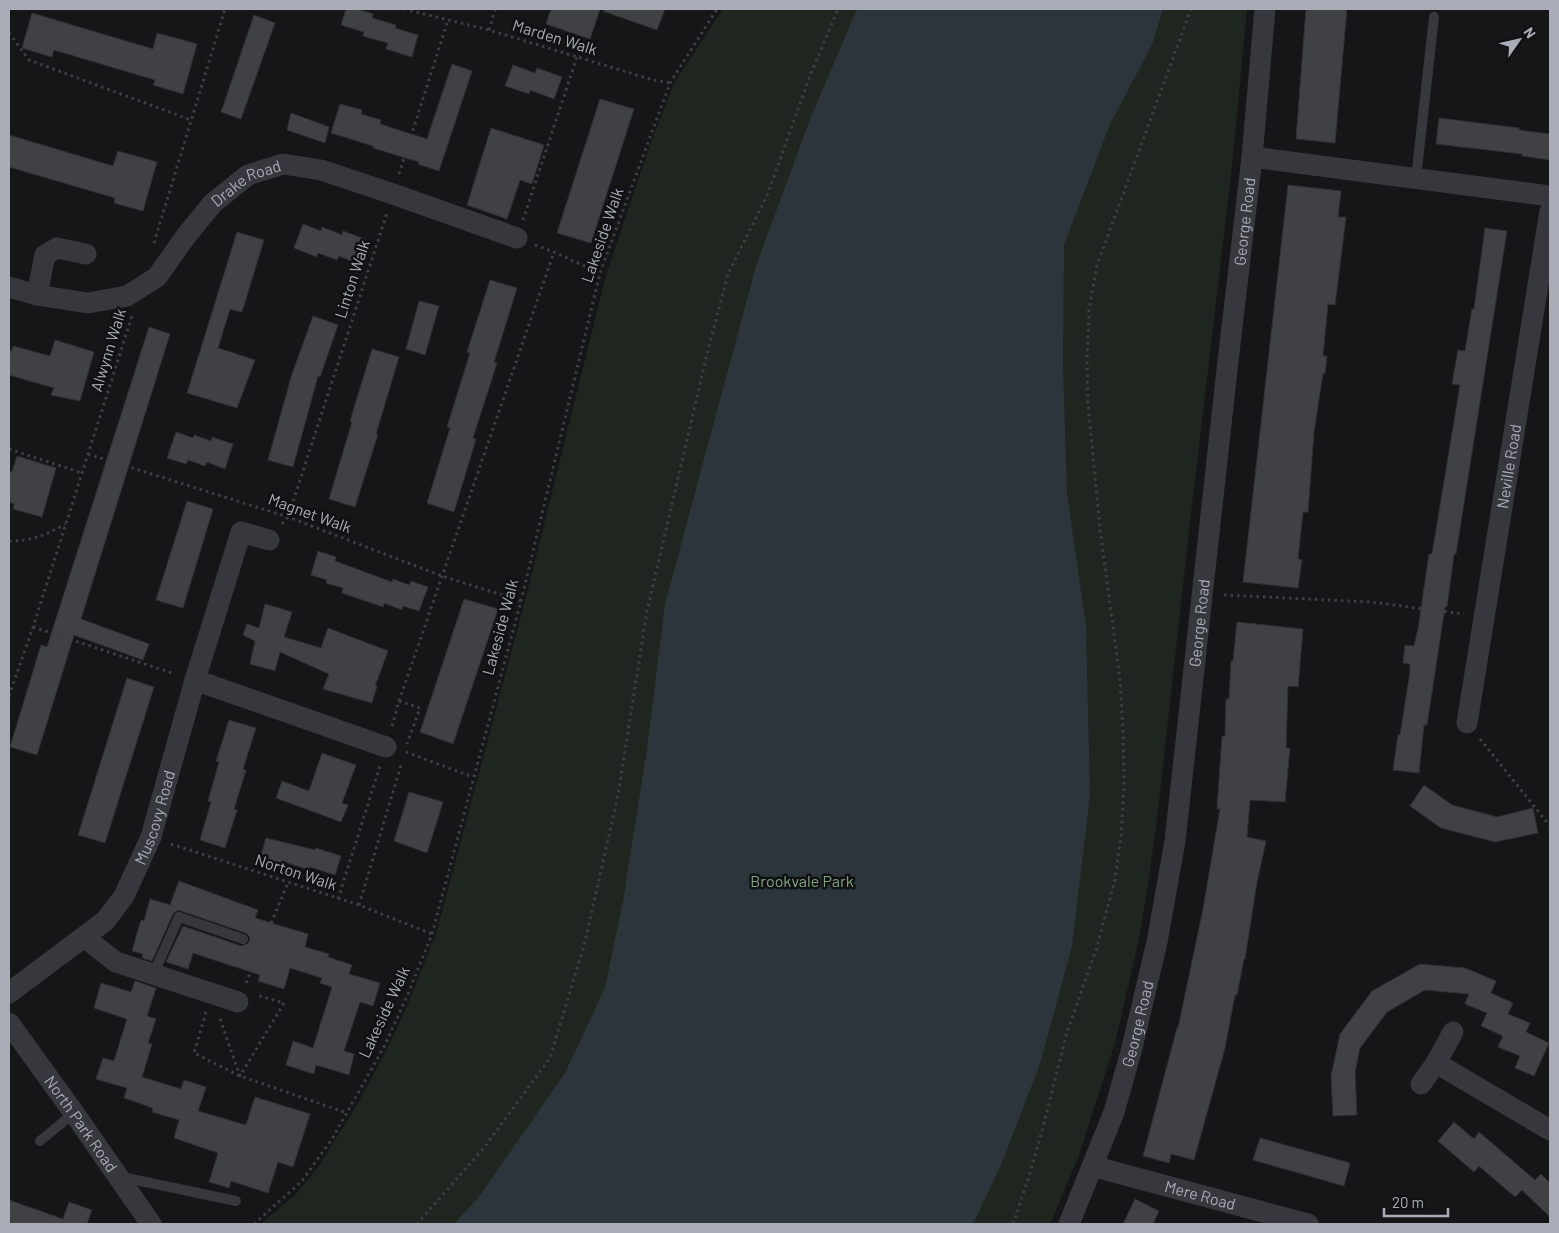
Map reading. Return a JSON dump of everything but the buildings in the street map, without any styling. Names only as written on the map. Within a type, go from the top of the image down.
[{"type":"street","name":"George Road","points":[[1069,1224],[1114,1112],[1132,1048],[1157,942],[1175,841],[1252,157],[1265,9]]},
{"type":"street","points":[[1252,157],[1550,196]]},
{"type":"street","name":"Drake Road","points":[[9,287],[37,295],[88,303],[127,296],[157,277],[186,236],[213,203],[248,174],[283,164],[320,170],[517,238]]},
{"type":"street","name":"Neville Road","points":[[1467,723],[1550,211]]},
{"type":"street","points":[[37,295],[45,255],[57,248],[86,254]]},
{"type":"street","name":"Muscovy Road","points":[[9,993],[86,938],[106,921],[124,896],[151,837],[195,680],[241,532],[269,540]]},
{"type":"street","points":[[195,680],[396,749]]},
{"type":"street","points":[[86,938],[116,962],[212,995],[240,997]]},
{"type":"street","name":"North Park Road","points":[[9,1023],[74,1112],[151,1224]]},
{"type":"street","points":[[1421,1084],[1436,1063],[1453,1032]]},
{"type":"street","points":[[1436,1063],[1550,1130]]},
{"type":"street","name":"Mere Road","points":[[1092,1166],[1308,1224]]},
{"type":"lane","points":[[1416,178],[1434,17]]},
{"type":"lane","points":[[154,975],[179,917],[243,939]]},
{"type":"lane","points":[[40,1142],[74,1112]]},
{"type":"lane","points":[[118,1177],[236,1200]]},
{"type":"path","points":[[152,251],[192,120],[223,9]]},
{"type":"path","name":"Marden Walk","points":[[404,9],[489,30],[653,80],[670,83]]},
{"type":"path","points":[[489,30],[495,9]]},
{"type":"path","name":"Lakeside Walk","points":[[254,1224],[302,1181],[332,1139],[384,1047],[432,934],[521,601],[600,273],[670,83],[717,9]]},
{"type":"path","points":[[417,1224],[483,1149],[550,1058],[587,933],[618,795],[647,611],[707,354],[728,274],[767,196],[811,73],[838,9]]},
{"type":"path","points":[[1012,1224],[1042,1131],[1067,1032],[1096,950],[1115,880],[1121,835],[1124,788],[1123,730],[1088,403],[1086,361],[1089,310],[1097,264],[1191,9]]},
{"type":"path","name":"Linton Walk","points":[[269,540],[288,517],[448,20]]},
{"type":"path","points":[[9,33],[29,60],[192,120]]},
{"type":"path","points":[[577,57],[517,238],[600,273]]},
{"type":"path","points":[[359,905],[396,749],[399,702],[554,252]]},
{"type":"path","name":"Alwynn Walk","points":[[9,696],[33,627],[140,288]]},
{"type":"path","points":[[9,449],[82,473]]},
{"type":"path","name":"Magnet Walk","points":[[88,454],[288,517],[442,576],[521,601]]},
{"type":"path","points":[[9,541],[44,536],[65,523]]},
{"type":"path","points":[[1203,594],[1370,602],[1484,616]]},
{"type":"path","points":[[33,627],[195,680]]},
{"type":"path","points":[[338,899],[396,749],[420,708],[399,702]]},
{"type":"path","points":[[1467,723],[1550,826]]},
{"type":"path","points":[[396,749],[473,777]]},
{"type":"path","name":"Norton Walk","points":[[151,837],[359,905],[432,934]]},
{"type":"path","points":[[240,1076],[284,1003],[240,997],[288,883]]},
{"type":"path","points":[[212,995],[240,1076]]},
{"type":"path","points":[[212,995],[194,1053],[240,1076],[347,1113]]},
{"type":"green space","name":"Brookvale Park","points":[[723,9],[1247,9],[1232,167],[1148,885],[1139,939],[1115,1043],[1078,1158],[1050,1224],[261,1224],[296,1194],[319,1166],[358,1103],[406,1009],[436,934],[525,601],[606,275],[650,145],[674,83]]},
{"type":"shaded area","name":"Brookvale Park","points":[[857,9],[1163,9],[1152,45],[1110,124],[1064,245],[1063,364],[1067,494],[1086,626],[1090,795],[1072,946],[1040,1064],[1001,1165],[973,1224],[454,1224],[478,1198],[565,1073],[605,988],[623,901],[647,749],[665,604],[756,266],[810,119]]}]
